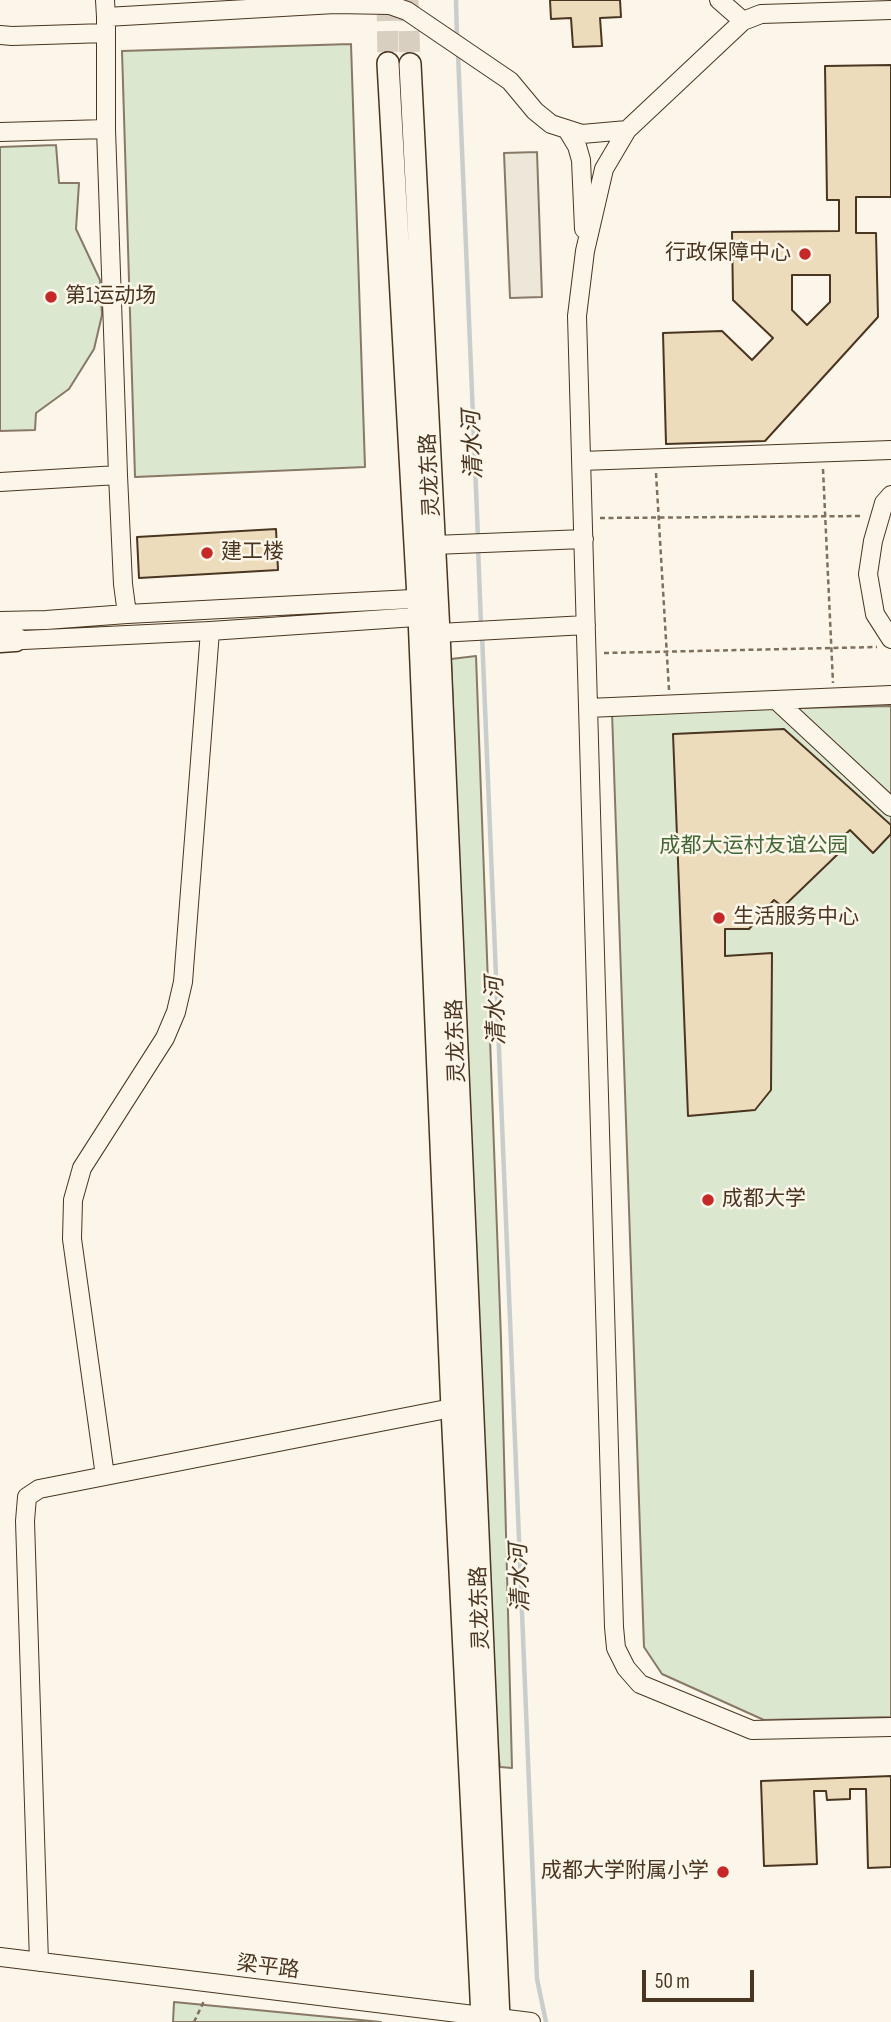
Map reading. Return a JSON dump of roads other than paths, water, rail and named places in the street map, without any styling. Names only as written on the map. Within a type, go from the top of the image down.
[{"type":"main road","name":"灵龙东路","points":[[388,63],[436,615],[462,1406],[494,2019]]},
{"type":"main road","name":"灵龙东路","points":[[410,64],[444,545],[436,615]]},
{"type":"street","points":[[719,0],[743,21]]},
{"type":"street","points":[[0,35],[106,17],[390,5],[407,11],[510,81],[535,111],[551,124],[582,134],[627,130]]},
{"type":"street","points":[[891,10],[850,5],[761,14],[743,21],[627,130],[604,169],[584,250],[577,316],[616,1648],[626,1668],[640,1684],[752,1730],[891,1727]]},
{"type":"street","points":[[106,17],[106,129],[118,475],[127,614]]},
{"type":"street","points":[[0,132],[106,129]]},
{"type":"street","points":[[568,131],[581,160],[584,250]]},
{"type":"street","points":[[581,461],[891,450]]},
{"type":"street","points":[[0,482],[118,475]]},
{"type":"street","points":[[884,643],[875,614],[869,574],[873,541],[884,503],[891,495]]},
{"type":"street","points":[[444,545],[584,539]]},
{"type":"street","points":[[4,635],[46,621],[127,614],[436,615],[567,626],[586,625]]},
{"type":"street","points":[[4,635],[210,631],[436,615]]},
{"type":"street","points":[[105,1476],[72,1239],[73,1200],[82,1168],[165,1038],[176,1012],[183,982],[210,631]]},
{"type":"street","points":[[588,708],[891,695]]},
{"type":"street","points":[[776,700],[891,807]]},
{"type":"street","points":[[39,1962],[25,1535],[27,1497],[39,1489],[462,1406]]},
{"type":"street","name":"梁平路","points":[[0,1957],[529,2022]]},
{"type":"waterway","name":"清水河","points":[[456,0],[457,38]]},
{"type":"waterway","name":"清水河","points":[[458,53],[478,538]]},
{"type":"waterway","name":"清水河","points":[[478,546],[481,625]]},
{"type":"waterway","name":"清水河","points":[[482,634],[537,1979],[546,2022]]},
{"type":"tunnel","points":[[387,0],[388,63]]},
{"type":"tunnel","points":[[408,0],[410,64]]},
{"type":"place","name":"行政保障中心","points":[[805,254]]},
{"type":"place","name":"第1运动场","points":[[51,297]]},
{"type":"place","name":"建工楼","points":[[207,553]]},
{"type":"place","name":"生活服务中心","points":[[719,918]]},
{"type":"place","name":"成都大学","points":[[708,1200]]},
{"type":"place","name":"成都大学附属小学","points":[[723,1872]]},
{"type":"park label","name":"成都大运村友谊公园","points":[[754,847]]}]
